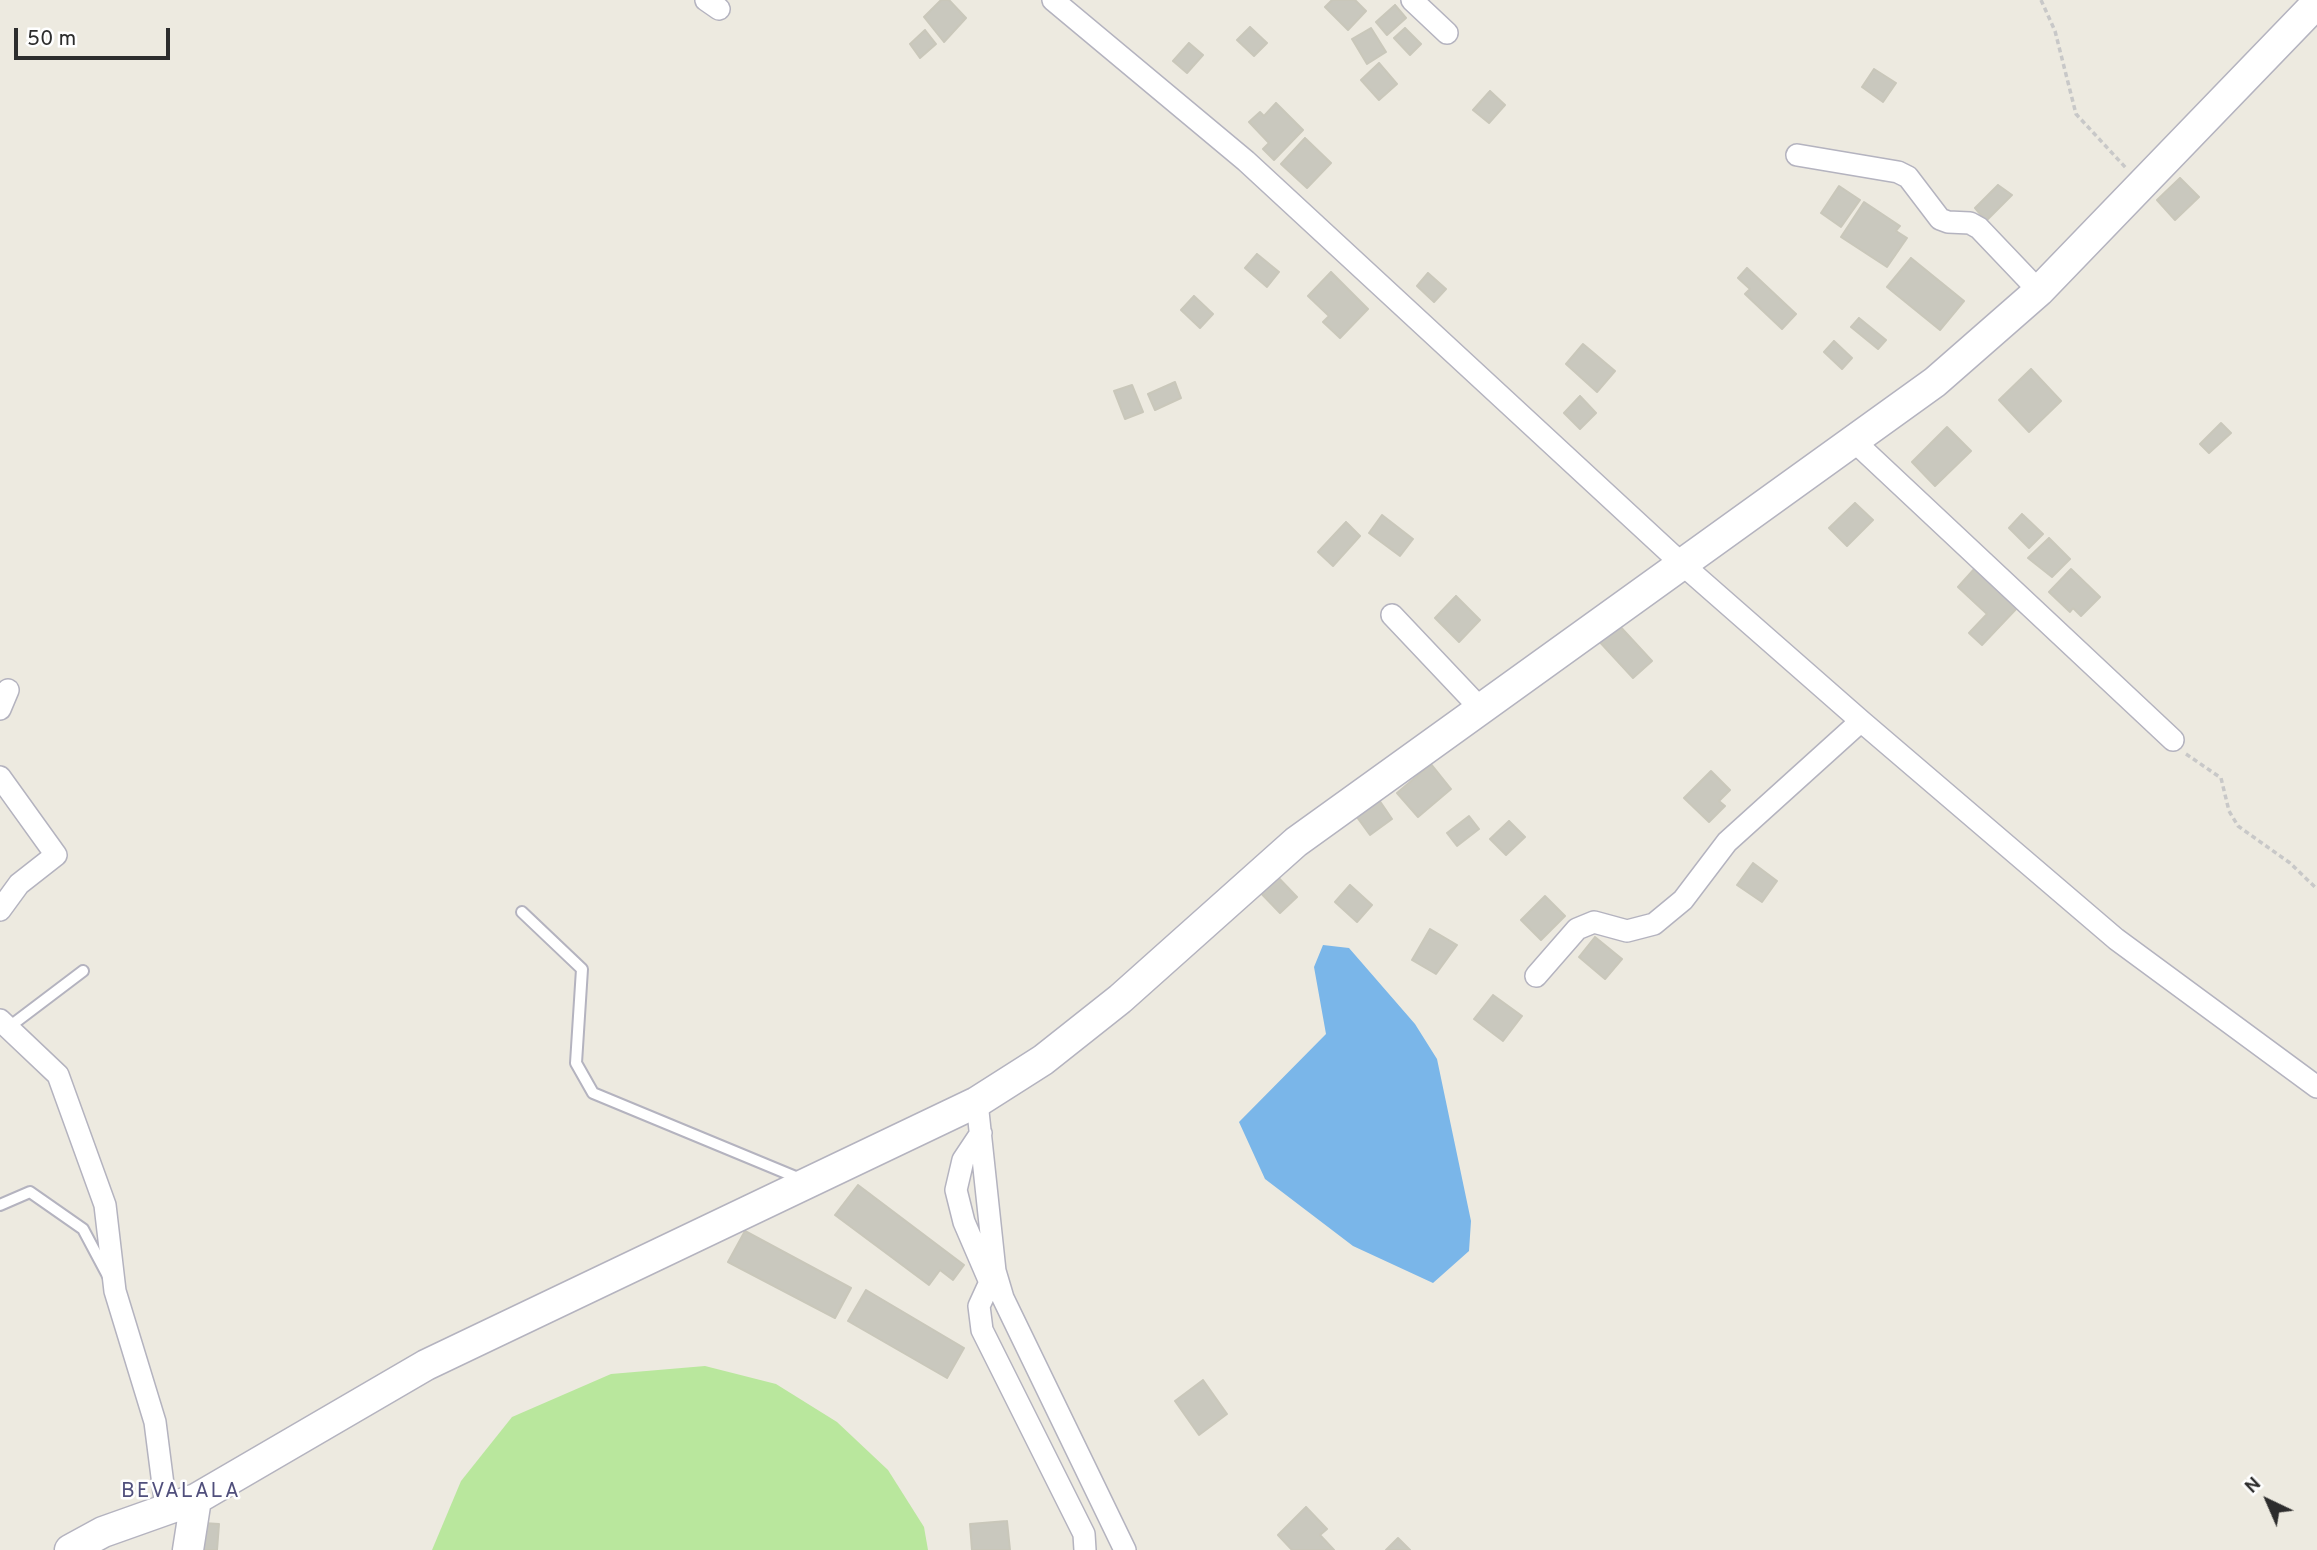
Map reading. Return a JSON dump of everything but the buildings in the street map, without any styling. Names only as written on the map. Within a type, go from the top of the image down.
[{"type":"street","points":[[1053,0],[1246,161],[1682,564],[1861,721],[2116,939],[2317,1087]]},
{"type":"street","points":[[1412,0],[1447,33]]},
{"type":"street","points":[[71,1550],[103,1532],[196,1499],[426,1365],[976,1102],[1043,1060],[1120,999],[1296,842],[1935,382],[2039,291],[2317,3]]},
{"type":"street","points":[[1797,155],[1898,172],[1908,177],[1940,219],[1970,223],[1979,228],[2039,291]]},
{"type":"street","points":[[1855,442],[2173,740]]},
{"type":"street","points":[[1392,615],[1480,708]]},
{"type":"street","points":[[1536,976],[1577,929],[1594,922],[1627,931],[1654,924],[1683,900],[1727,842],[1861,721]]},
{"type":"street","points":[[0,777],[56,855],[19,884],[0,910]]},
{"type":"street","points":[[4,1023],[58,1075],[105,1205],[115,1291],[155,1422],[166,1508]]},
{"type":"street","points":[[976,1102],[981,1133],[992,1275],[979,1306],[982,1330],[1084,1534],[1085,1550]]},
{"type":"street","points":[[981,1133],[963,1160],[956,1191],[964,1222],[1125,1550]]},
{"type":"street","points":[[188,1550],[196,1499]]},
{"type":"lane","points":[[522,912],[582,969],[576,1063],[593,1093],[809,1182]]},
{"type":"lane","points":[[4,1023],[83,971]]},
{"type":"lane","points":[[0,1205],[30,1192],[83,1229],[115,1291]]},
{"type":"path","points":[[2041,0],[2055,31],[2077,114],[2141,186]]},
{"type":"path","points":[[2173,740],[2179,750],[2221,778],[2229,811],[2238,826],[2290,863],[2317,889]]},
{"type":"green space","points":[[705,1366],[776,1384],[837,1422],[888,1470],[924,1527],[928,1550],[432,1550],[461,1481],[512,1417],[611,1374]]},
{"type":"water","points":[[1323,945],[1349,948],[1415,1024],[1437,1059],[1471,1221],[1469,1251],[1433,1283],[1353,1246],[1265,1179],[1239,1122],[1326,1034],[1314,967]]},
{"type":"district","name":"BEVALALA","points":[[181,1493]]}]
